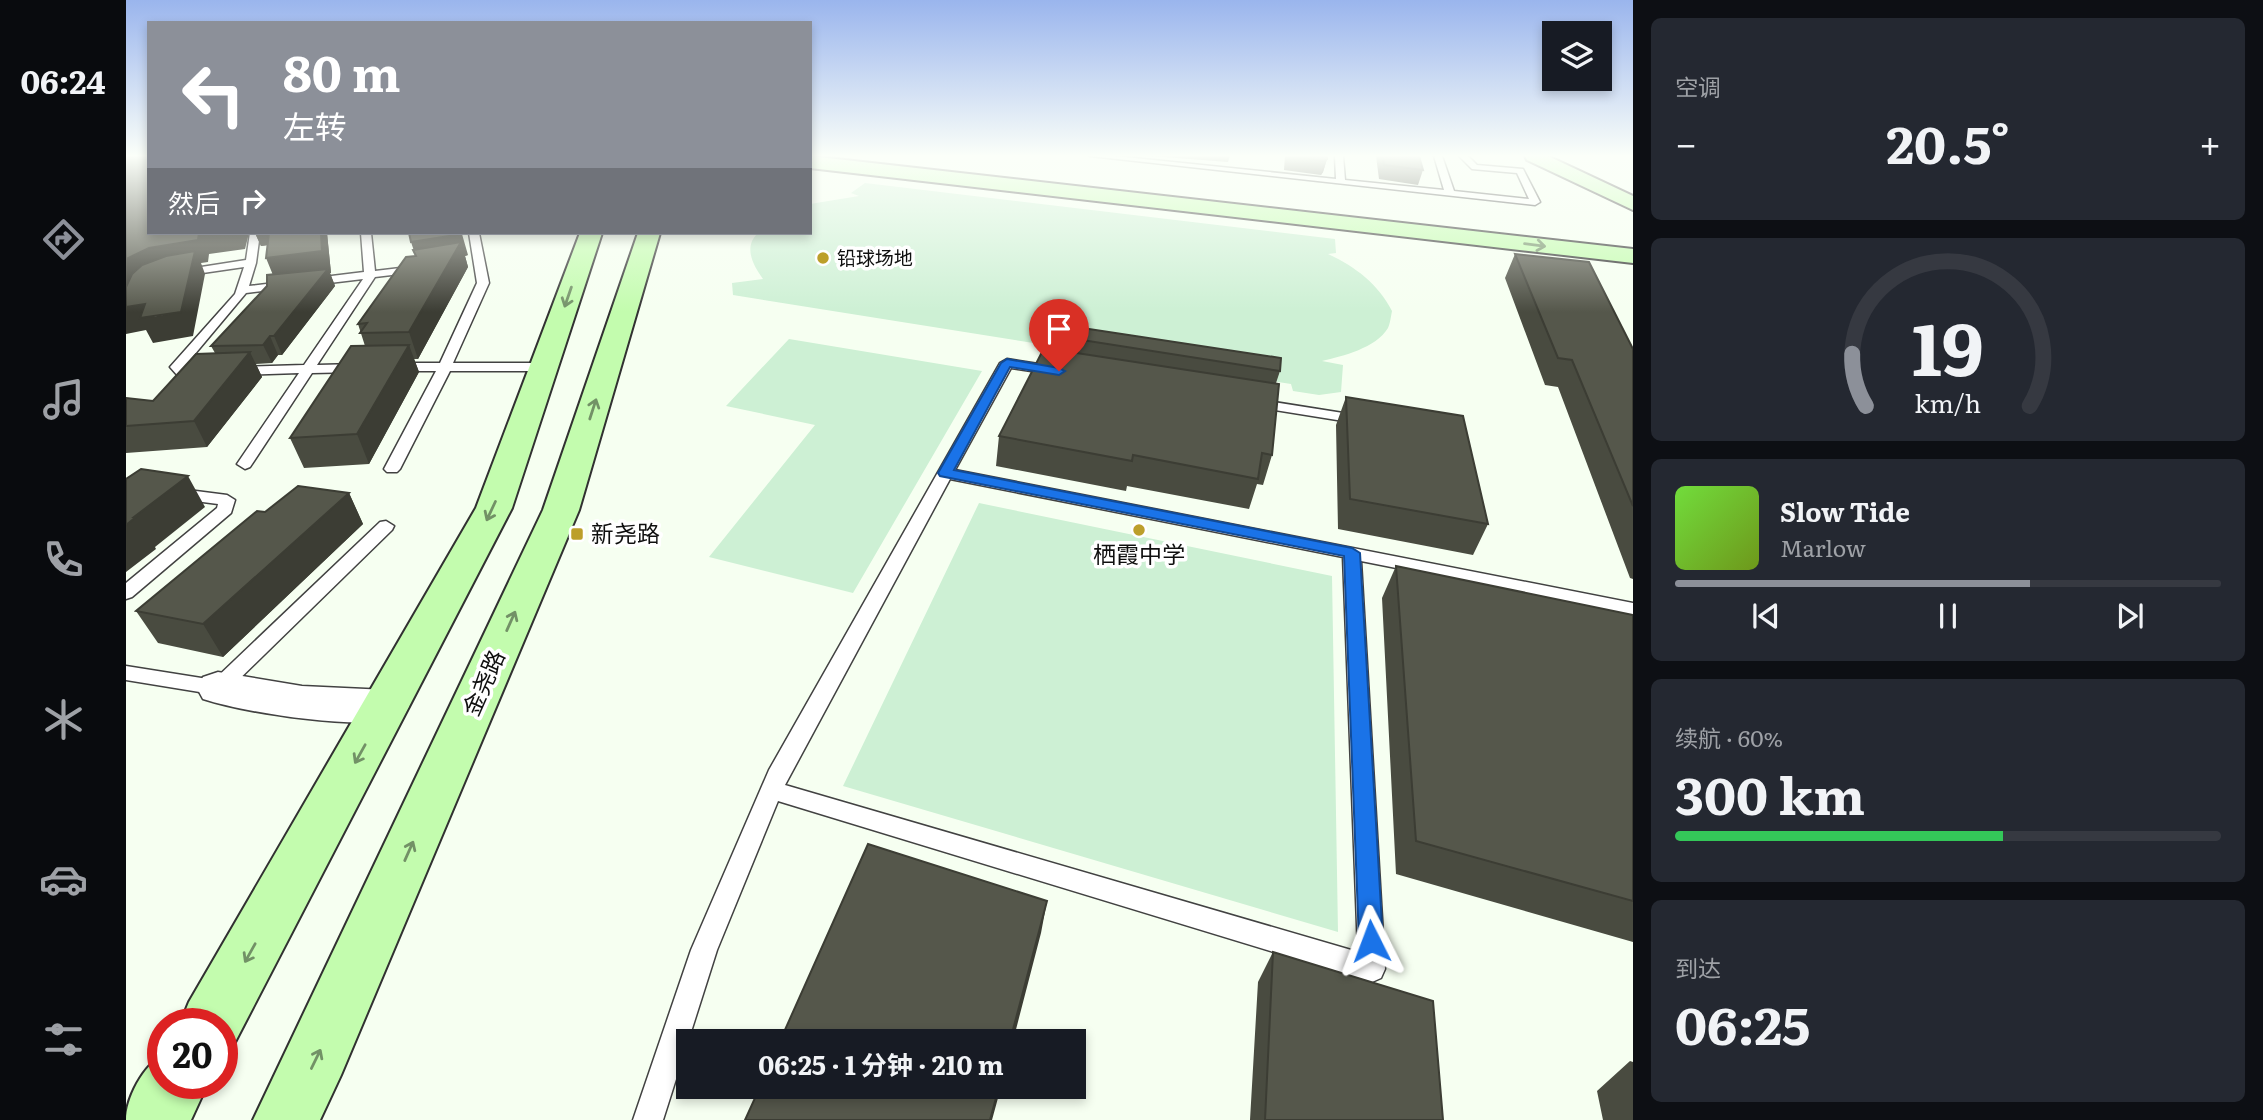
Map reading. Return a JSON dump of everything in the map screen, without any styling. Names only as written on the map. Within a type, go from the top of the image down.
[{"type":"main road","points":[[1215,208],[1633,256]]},
{"type":"main road","points":[[1353,208],[1633,239]]},
{"type":"main road","points":[[220,1008],[494,508],[590,235]]},
{"type":"main road","name":"金尧路","points":[[286,1120],[319,1053],[561,510],[648,235]]},
{"type":"main road","points":[[154,1120],[166,1099]]},
{"type":"street","points":[[218,688],[302,702],[387,706]]},
{"type":"lane","points":[[255,235],[251,263],[242,290],[177,367],[183,373],[446,365],[544,367]]},
{"type":"lane","points":[[245,464],[370,276],[366,235]]},
{"type":"lane","points":[[392,469],[446,365],[483,283],[472,260],[474,235]]},
{"type":"lane","points":[[173,275],[251,263]]},
{"type":"lane","points":[[242,290],[425,268]]},
{"type":"lane","points":[[648,1120],[704,950],[780,770],[1007,363],[1074,374]]},
{"type":"lane","points":[[1238,400],[1387,424]]},
{"type":"lane","points":[[945,473],[1633,609]]},
{"type":"lane","points":[[126,487],[227,500],[225,510],[126,593]]},
{"type":"lane","points":[[126,673],[218,688],[386,526]]},
{"type":"lane","points":[[772,790],[1372,969],[1352,553]]},
{"type":"green space","points":[[812,208],[1077,208],[1335,239],[1336,253],[1328,254],[1357,271],[1373,285],[1392,311],[1388,328],[1376,341],[1349,354],[1322,361],[1343,365],[1341,392],[1319,395],[1293,391],[1291,384],[733,295],[732,283],[763,279],[751,256],[753,238],[756,235],[812,235]]},
{"type":"green space","points":[[789,339],[982,371],[853,593],[709,557],[815,425],[726,406]]},
{"type":"green space","points":[[979,503],[1332,576],[1338,932],[843,786]]},
{"type":"building","points":[[126,208],[147,208],[147,235],[199,235],[198,240],[149,248],[126,259]]},
{"type":"building","points":[[269,235],[321,235],[322,251],[266,258]]},
{"type":"building","points":[[409,235],[456,235],[411,242]]},
{"type":"building","points":[[461,242],[409,332],[360,333],[367,323],[358,324],[406,257],[416,256],[413,250]]},
{"type":"building","points":[[195,251],[181,312],[140,318],[145,304],[126,307],[126,287],[132,274],[142,265],[166,256]]},
{"type":"building","points":[[1515,254],[1589,262],[1633,349],[1633,506],[1572,360],[1558,358]]},
{"type":"building","points":[[328,269],[274,336],[270,336],[263,345],[211,346],[267,286],[267,275]]},
{"type":"building","points":[[1056,324],[1281,358],[1280,371],[1050,335]]},
{"type":"building","points":[[409,345],[357,434],[290,438],[351,346]]},
{"type":"building","points":[[1044,348],[1279,384],[1272,455],[1262,453],[1258,479],[1133,455],[1132,461],[999,436]]},
{"type":"building","points":[[250,352],[194,421],[126,426],[126,398],[153,401],[196,354]]},
{"type":"building","points":[[1346,397],[1463,416],[1488,524],[1350,499]]},
{"type":"building","points":[[141,469],[188,476],[126,525],[126,479]]},
{"type":"building","points":[[298,486],[349,493],[203,624],[136,611],[257,511],[265,512]]},
{"type":"building","points":[[1396,566],[1633,615],[1633,901],[1416,841]]},
{"type":"building","points":[[868,844],[1047,901],[1013,1029],[785,1029]]},
{"type":"building","points":[[1273,952],[1433,1001],[1443,1120],[1265,1120]]},
{"type":"building","points":[[755,1099],[996,1099],[990,1120],[745,1120]]},
{"type":"place","name":"铅球场地","points":[[823,258]]},
{"type":"place","name":"栖霞中学","points":[[1139,530]]},
{"type":"place","name":"新尧路","points":[[577,534]]},
{"type":"route","points":[[1059,371],[1007,363],[945,473],[1352,553],[1371,941]]}]
